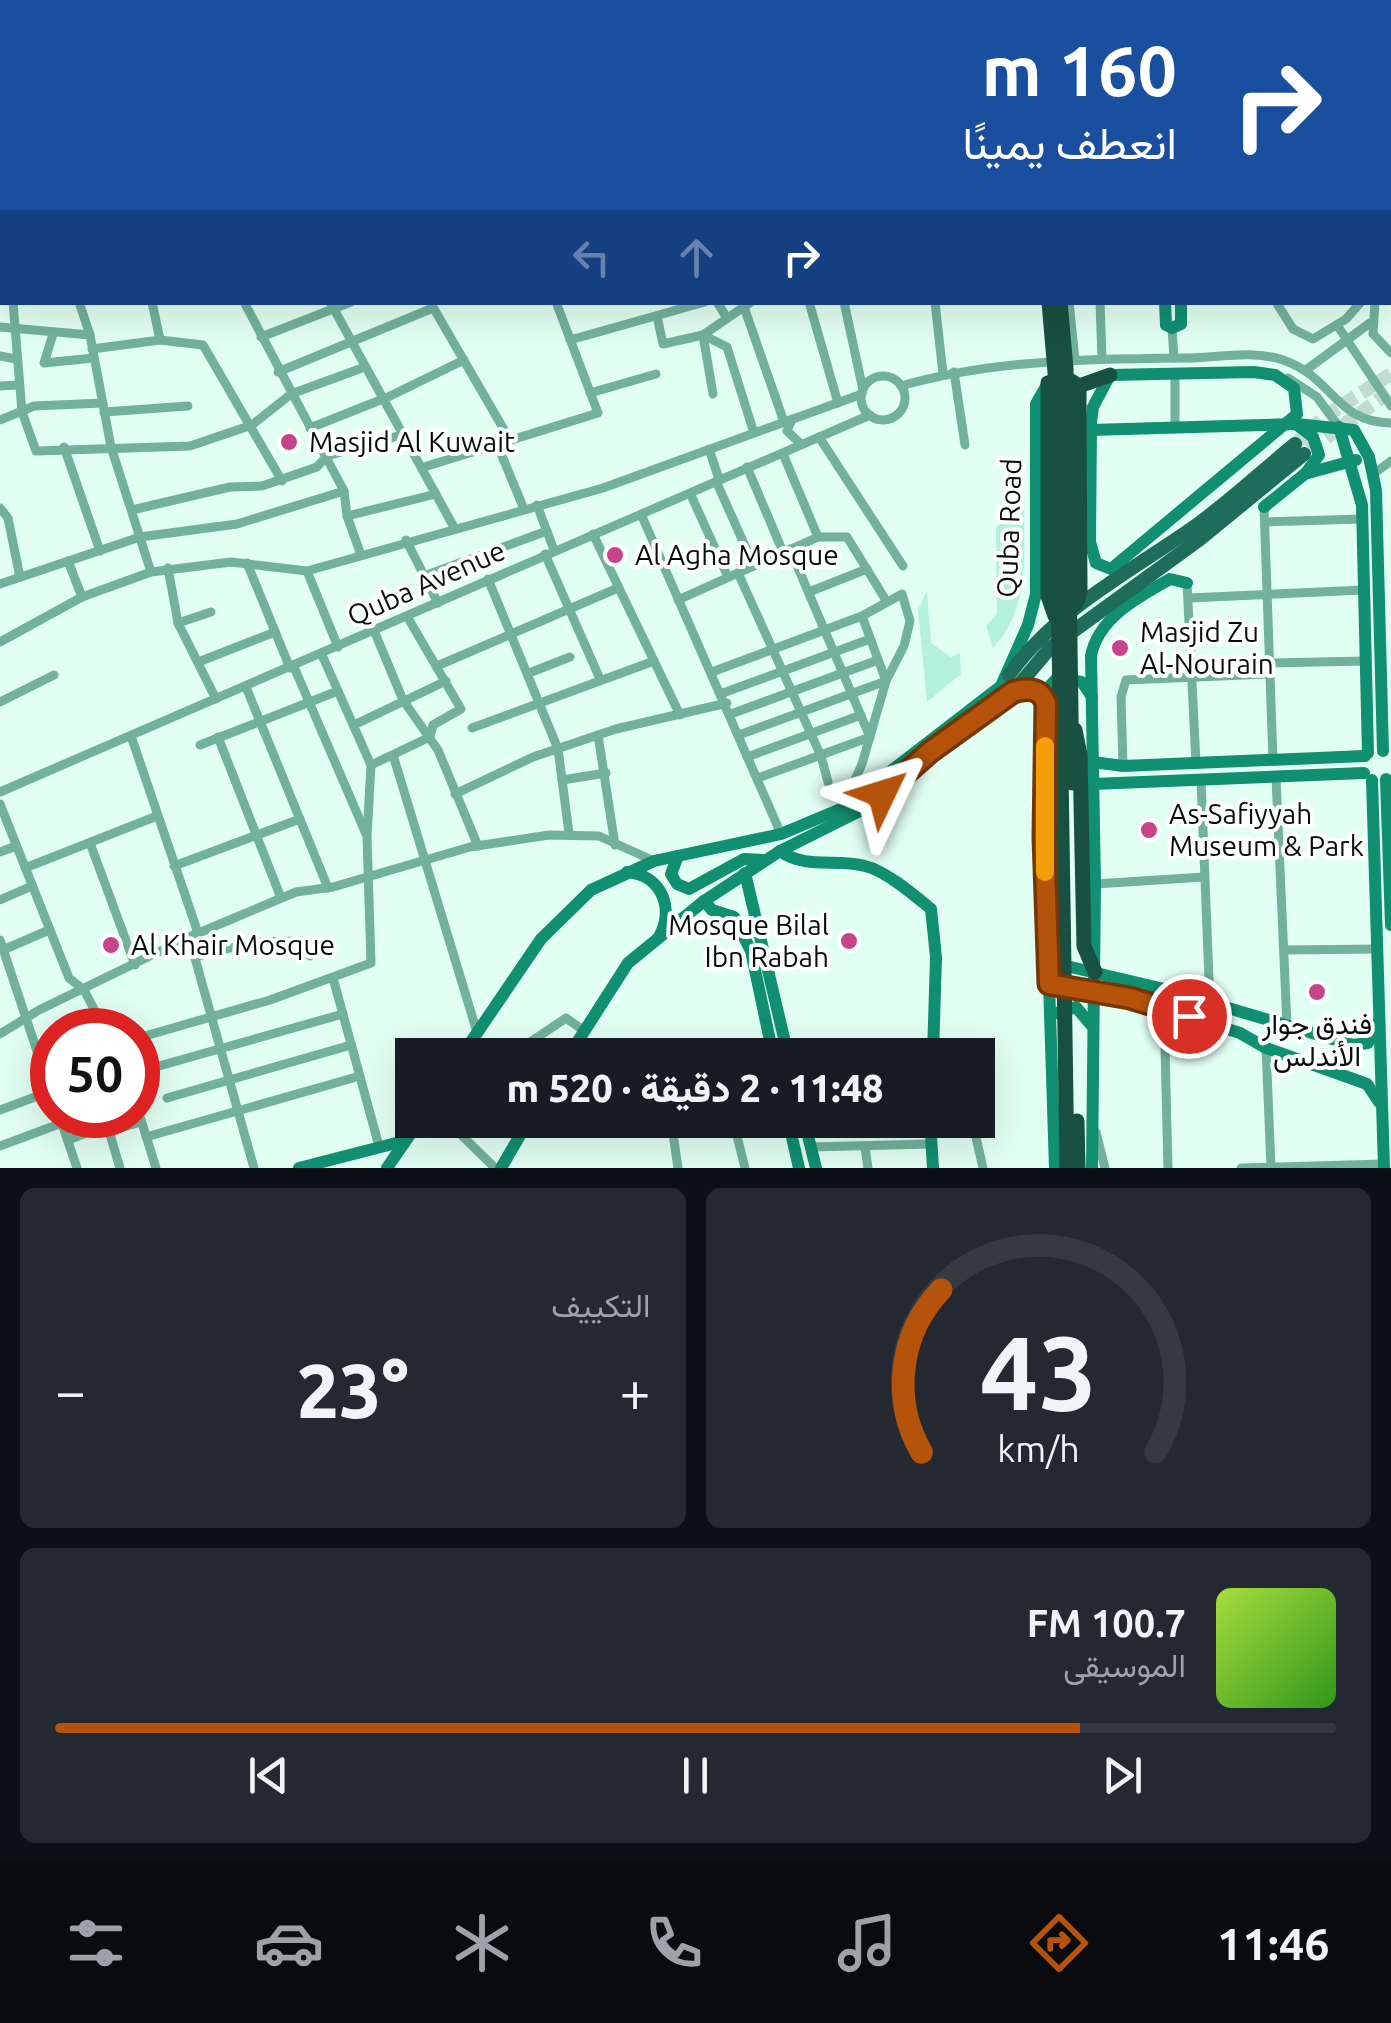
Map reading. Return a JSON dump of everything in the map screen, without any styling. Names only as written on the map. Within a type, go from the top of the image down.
[{"type":"highway","points":[[1047,305],[1054,372],[1062,619],[1080,755],[1089,886],[1084,946],[1095,972]]},
{"type":"highway","points":[[1059,305],[1066,368],[1060,722],[1067,1168]]},
{"type":"highway","points":[[1079,386],[1110,375]]},
{"type":"highway","points":[[1062,619],[1047,575],[1048,383],[1066,378],[1079,386]]},
{"type":"highway","points":[[1062,619],[1080,592],[1079,386]]},
{"type":"highway","points":[[1071,707],[1078,1168]]},
{"type":"highway","points":[[1048,962],[1054,929],[1053,760],[1060,722]]},
{"type":"main road","points":[[1165,305],[1166,324],[1172,328],[1181,324],[1180,305]]},
{"type":"main road","points":[[1081,605],[1111,569],[1292,424],[1299,404],[1294,388],[1280,377],[1110,375],[1093,407],[1091,556],[1103,568],[1111,569]]},
{"type":"main road","name":"Quba Road","points":[[1009,675],[1036,594],[1036,404],[1048,383]]},
{"type":"main road","points":[[1091,430],[1292,424],[1346,428],[1369,457],[1384,579],[1386,674],[1377,755]]},
{"type":"main road","points":[[1264,507],[1306,474],[1319,455],[1318,446],[1292,424]]},
{"type":"main road","points":[[1346,428],[1362,519],[1366,661],[1377,755],[1382,1114]]},
{"type":"main road","points":[[473,1038],[554,923],[576,900],[654,861],[781,834],[846,814],[971,712],[1044,636],[1081,605],[1300,449],[1207,534],[1050,648],[1013,692],[846,814],[704,901],[620,974],[579,1038]]},
{"type":"main road","points":[[1306,474],[1369,457]]},
{"type":"main road","points":[[1104,625],[1170,579],[1187,583]]},
{"type":"main road","points":[[1114,601],[1139,597]]},
{"type":"main road","points":[[1089,886],[1094,784],[1091,656],[1114,601]]},
{"type":"main road","points":[[1055,1168],[1048,962],[1046,703],[1051,682],[1067,676],[1082,682],[1093,704]]},
{"type":"main road","points":[[1013,692],[1034,690],[1046,703]]},
{"type":"main road","points":[[1093,762],[1123,766],[1377,755]]},
{"type":"main road","points":[[1094,784],[1378,776]]},
{"type":"main road","points":[[1378,776],[1390,871],[1391,924]]},
{"type":"main road","points":[[780,851],[792,860],[868,867],[931,909],[936,920],[934,1038]]},
{"type":"main road","points":[[678,856],[671,874],[676,884],[689,888],[744,859],[766,860]]},
{"type":"main road","points":[[627,872],[651,879],[664,896],[666,920],[658,939]]},
{"type":"main road","points":[[745,873],[771,1038]]},
{"type":"main road","points":[[704,901],[712,910],[734,917],[758,950],[783,1038]]},
{"type":"main road","points":[[1048,962],[1362,1046],[1379,1020]]},
{"type":"main road","points":[[1092,1168],[1095,972]]},
{"type":"main road","points":[[1049,984],[1164,1007],[1368,1084],[1374,1089],[1387,1136],[1384,1166]]},
{"type":"main road","points":[[1050,1024],[1070,1006],[1080,1009],[1092,1027]]},
{"type":"main road","points":[[387,1168],[406,1138]]},
{"type":"main road","points":[[498,1168],[518,1138]]},
{"type":"main road","points":[[792,1138],[799,1168]]},
{"type":"main road","points":[[808,1138],[816,1168]]},
{"type":"main road","points":[[932,1138],[933,1168]]},
{"type":"main road","points":[[300,1168],[404,1141]]},
{"type":"street","points":[[13,305],[22,412],[36,451],[190,446],[252,425],[291,394],[366,367]]},
{"type":"street","points":[[80,305],[90,335],[111,447],[151,572]]},
{"type":"street","points":[[153,305],[160,340]]},
{"type":"street","points":[[248,305],[278,372],[344,490],[361,555]]},
{"type":"street","points":[[278,372],[431,305],[510,440]]},
{"type":"street","points":[[424,467],[598,412],[557,305]]},
{"type":"street","points":[[570,340],[694,305]]},
{"type":"street","points":[[719,305],[728,318]]},
{"type":"street","points":[[656,316],[663,344],[703,335],[748,305],[788,420],[787,430],[801,444]]},
{"type":"street","points":[[809,305],[838,403]]},
{"type":"street","points":[[845,305],[870,415],[883,420],[900,411],[905,398],[901,386]]},
{"type":"street","points":[[936,305],[943,374]]},
{"type":"street","points":[[1069,305],[1075,360]]},
{"type":"street","points":[[1100,305],[1102,359]]},
{"type":"street","points":[[1278,305],[1302,336],[1313,340],[1358,305]]},
{"type":"street","points":[[1373,305],[1370,323],[1379,344],[1391,353]]},
{"type":"street","points":[[261,337],[332,306],[455,529]]},
{"type":"street","points":[[1306,370],[1370,323]]},
{"type":"street","points":[[1337,325],[1391,406]]},
{"type":"street","points":[[0,328],[90,335]]},
{"type":"street","points":[[1172,328],[1174,358]]},
{"type":"street","points":[[53,334],[44,363],[160,340],[203,345],[282,481]]},
{"type":"street","points":[[703,335],[713,394]]},
{"type":"street","points":[[703,335],[727,347],[754,433]]},
{"type":"street","points":[[862,392],[869,381],[882,376],[901,386],[954,372],[1075,360],[1255,355],[1306,370],[1324,382],[1346,412],[1374,423],[1391,423]]},
{"type":"street","points":[[0,356],[16,359]]},
{"type":"street","points":[[310,428],[464,360]]},
{"type":"street","points":[[954,372],[965,445]]},
{"type":"street","points":[[590,393],[656,374]]},
{"type":"street","points":[[1175,374],[1176,428]]},
{"type":"street","points":[[1280,377],[1291,379],[1317,397],[1346,428]]},
{"type":"street","points":[[0,386],[18,385]]},
{"type":"street","name":"Quba Avenue","points":[[0,642],[82,597],[151,572],[247,562],[306,571],[603,488],[862,392]]},
{"type":"street","points":[[0,420],[34,406],[188,406]]},
{"type":"street","name":"Quba Avenue","points":[[0,792],[870,415]]},
{"type":"street","points":[[132,510],[282,481],[317,466],[327,456],[406,434]]},
{"type":"street","points":[[819,437],[904,566]]},
{"type":"street","points":[[497,444],[524,509]]},
{"type":"street","points":[[64,448],[100,551]]},
{"type":"street","points":[[709,449],[754,566]]},
{"type":"street","points":[[783,454],[818,536]]},
{"type":"street","points":[[1372,475],[1391,461]]},
{"type":"street","points":[[747,468],[809,592],[870,737]]},
{"type":"street","points":[[0,584],[140,538],[237,524],[344,490]]},
{"type":"street","points":[[690,493],[772,650],[821,756],[828,782]]},
{"type":"street","points":[[348,516],[436,494]]},
{"type":"street","points":[[537,505],[548,531],[565,607],[600,680]]},
{"type":"street","points":[[1264,507],[1273,760]]},
{"type":"street","points":[[0,508],[8,518],[20,577]]},
{"type":"street","points":[[641,514],[725,698],[781,834]]},
{"type":"street","points":[[1264,522],[1362,519]]},
{"type":"street","points":[[424,576],[548,531]]},
{"type":"street","points":[[592,534],[680,716]]},
{"type":"street","points":[[678,600],[818,536],[848,537],[888,602]]},
{"type":"street","points":[[406,540],[438,603]]},
{"type":"street","points":[[68,561],[82,597]]},
{"type":"street","points":[[247,562],[368,837]]},
{"type":"street","points":[[168,568],[178,624],[201,661],[216,700]]},
{"type":"street","points":[[809,592],[868,570]]},
{"type":"street","points":[[306,571],[338,647]]},
{"type":"street","points":[[488,579],[558,749],[569,833]]},
{"type":"street","points":[[1187,583],[1196,763]]},
{"type":"street","points":[[437,666],[565,607],[618,588]]},
{"type":"street","points":[[1189,598],[1363,590]]},
{"type":"street","points":[[712,672],[862,616],[902,594],[910,621],[886,681],[846,814]]},
{"type":"street","points":[[178,624],[211,612]]},
{"type":"street","points":[[862,616],[886,681]]},
{"type":"street","points":[[371,766],[430,737],[433,725],[462,709],[408,618]]},
{"type":"street","points":[[201,661],[275,632]]},
{"type":"street","points":[[374,633],[403,700],[422,732],[430,737],[478,846]]},
{"type":"street","points":[[455,794],[598,735],[680,716],[781,670],[870,638]]},
{"type":"street","points":[[160,1032],[371,963],[371,766],[322,654]]},
{"type":"street","points":[[529,673],[570,657]]},
{"type":"street","points":[[731,714],[878,660]]},
{"type":"street","points":[[472,728],[654,661]]},
{"type":"street","points":[[1123,766],[1122,697],[1126,680],[1366,661]]},
{"type":"street","points":[[0,702],[54,675]]},
{"type":"street","points":[[739,735],[886,681]]},
{"type":"street","points":[[354,726],[446,682]]},
{"type":"street","points":[[246,687],[328,888]]},
{"type":"street","points":[[200,745],[338,690]]},
{"type":"street","points":[[747,757],[861,715]]},
{"type":"street","points":[[598,735],[615,845]]},
{"type":"street","points":[[131,736],[194,935],[194,957],[254,1168]]},
{"type":"street","points":[[218,737],[281,898]]},
{"type":"street","points":[[758,778],[870,737]]},
{"type":"street","points":[[394,755],[477,1032]]},
{"type":"street","points":[[562,780],[606,772]]},
{"type":"street","points":[[1276,778],[1287,1026]]},
{"type":"street","points":[[1201,780],[1210,1004]]},
{"type":"street","points":[[0,804],[69,978],[84,990],[93,1008]]},
{"type":"street","points":[[25,868],[157,816]]},
{"type":"street","points":[[174,866],[300,819]]},
{"type":"street","points":[[0,1034],[194,935],[281,898],[478,846],[569,833],[599,836],[654,861]]},
{"type":"street","points":[[90,842],[135,965]]},
{"type":"street","points":[[0,852],[16,846]]},
{"type":"street","points":[[1089,886],[1204,878]]},
{"type":"street","points":[[0,900],[32,886]]},
{"type":"street","points":[[30,1026],[2,946],[49,930]]},
{"type":"street","points":[[194,957],[283,939],[301,940],[310,956]]},
{"type":"street","points":[[1284,950],[1377,948]]},
{"type":"street","points":[[333,978],[379,1146]]},
{"type":"street","points":[[1164,1007],[1168,1168]]},
{"type":"street","points":[[160,1066],[343,1014]]},
{"type":"street","points":[[536,1038],[566,1018],[584,1030]]},
{"type":"street","points":[[167,1098],[352,1045]]},
{"type":"street","points":[[1266,1048],[1271,1167]]},
{"type":"street","points":[[160,1133],[360,1076]]},
{"type":"street","points":[[0,1110],[30,1100]]},
{"type":"street","points":[[1091,1116],[1105,1168]]},
{"type":"street","points":[[0,1146],[30,1133]]},
{"type":"street","points":[[73,1138],[68,1140],[78,1168]]},
{"type":"street","points":[[111,1138],[120,1168]]},
{"type":"street","points":[[146,1138],[156,1168]]},
{"type":"street","points":[[467,1138],[498,1168]]},
{"type":"street","points":[[673,1138],[678,1168]]},
{"type":"street","points":[[738,1138],[745,1168]]},
{"type":"street","points":[[976,1138],[982,1168]]},
{"type":"street","points":[[810,1147],[932,1144]]},
{"type":"street","points":[[866,1147],[868,1168]]},
{"type":"street","points":[[1240,1168],[1384,1166]]},
{"type":"green space","points":[[1024,507],[1024,564],[1019,599],[1005,632],[993,648],[986,626],[997,614],[996,527]]},
{"type":"green space","points":[[927,591],[931,643],[951,657],[960,653],[961,674],[927,702],[918,610]]},
{"type":"tunnel","points":[[1295,444],[1327,415],[1391,374]]},
{"type":"tunnel","points":[[1309,450],[1391,391]]},
{"type":"slow traffic","points":[[1045,746],[1045,872]]},
{"type":"place","name":"Masjid Al Kuwait","points":[[289,442]]},
{"type":"place","name":"Al Agha Mosque","points":[[615,555]]},
{"type":"place","name":"Masjid Zu Al-Nourain","points":[[1120,648]]},
{"type":"place","name":"As-Safiyyah Museum & Park","points":[[1149,830]]},
{"type":"place","name":"Mosque Bilal Ibn Rabah","points":[[849,941]]},
{"type":"place","name":"Al Khair Mosque","points":[[111,945]]},
{"type":"place","name":"فندق جوار الأندلس","points":[[1317,992]]},
{"type":"route","points":[[882,794],[931,751],[1013,692],[1028,689],[1040,693],[1046,703],[1044,837],[1049,984],[1130,998],[1189,1016]]}]
